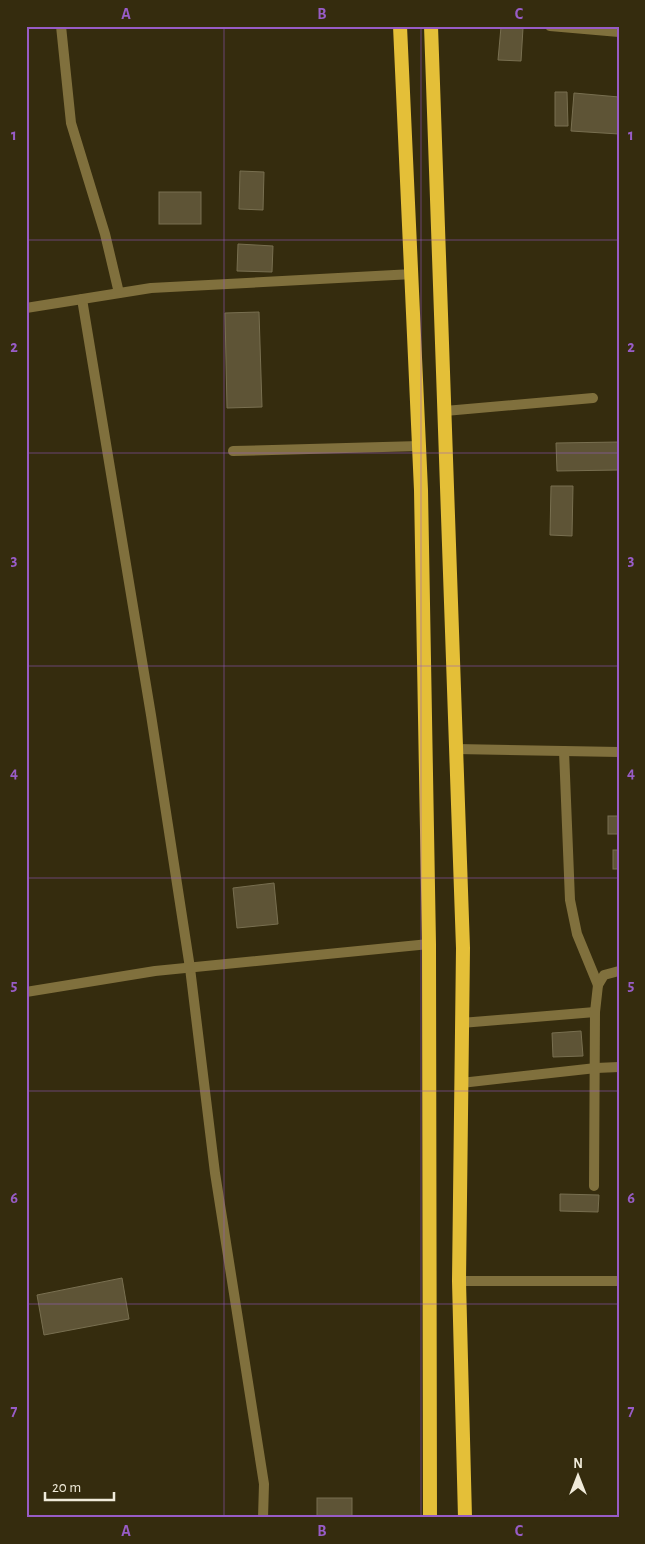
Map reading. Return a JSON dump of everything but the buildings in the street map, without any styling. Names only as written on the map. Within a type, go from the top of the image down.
[{"type":"highway","points":[[400,26],[420,446],[429,944],[430,1518]]},
{"type":"highway","points":[[431,26],[463,948],[459,1282],[465,1518]]},
{"type":"street","points":[[61,26],[71,123],[104,234],[119,293]]},
{"type":"street","points":[[550,26],[619,32]]},
{"type":"street","points":[[26,308],[151,288],[412,274]]},
{"type":"street","points":[[82,299],[151,715],[190,968],[215,1174],[264,1484],[263,1518]]},
{"type":"street","points":[[445,411],[593,398]]},
{"type":"street","points":[[233,451],[420,446]]},
{"type":"street","points":[[456,749],[619,752]]},
{"type":"street","points":[[564,751],[570,900],[577,934],[598,985],[594,1186]]},
{"type":"street","points":[[26,992],[155,971],[429,944]]},
{"type":"street","points":[[598,985],[604,975],[619,971]]},
{"type":"street","points":[[461,1023],[596,1012]]},
{"type":"street","points":[[461,1083],[619,1067]]},
{"type":"street","points":[[459,1282],[619,1281]]}]
